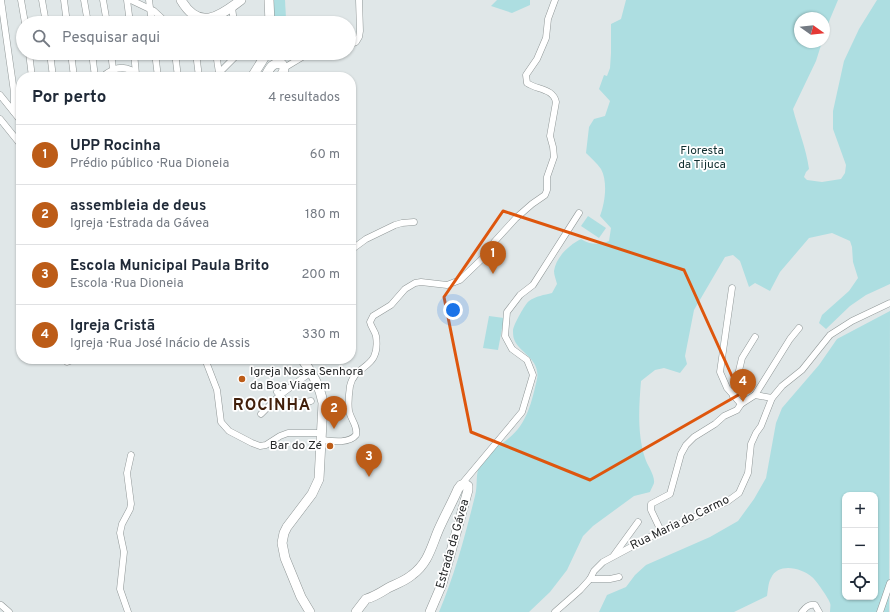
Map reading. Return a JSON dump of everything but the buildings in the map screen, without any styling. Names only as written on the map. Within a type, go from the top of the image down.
[{"type":"street","points":[[1,0],[14,92],[14,112]]},
{"type":"street","points":[[21,0],[24,16]]},
{"type":"street","points":[[42,0],[45,16]]},
{"type":"street","points":[[64,0],[66,16]]},
{"type":"street","points":[[84,0],[87,16]]},
{"type":"street","points":[[103,0],[106,16]]},
{"type":"street","points":[[127,0],[129,16]]},
{"type":"street","points":[[131,0],[150,9],[158,16]]},
{"type":"street","points":[[149,0],[151,16]]},
{"type":"street","points":[[181,0],[192,16]]},
{"type":"street","points":[[218,16],[241,0]]},
{"type":"street","points":[[269,0],[270,16]]},
{"type":"street","points":[[356,42],[360,37],[359,0]]},
{"type":"street","points":[[207,364],[217,390],[221,422],[229,431],[252,443],[260,446],[266,445],[288,433],[322,436],[334,441],[352,438],[356,435],[356,427],[349,410],[350,389],[354,378],[370,363],[375,356],[377,346],[375,333],[370,322],[371,318],[391,305],[405,289],[415,283],[421,282],[447,285],[460,280],[484,257],[501,234],[532,204],[543,197],[546,193],[547,177],[554,157],[550,136],[556,102],[555,96],[552,93],[527,83],[526,75],[537,58],[546,38],[548,19],[555,0]]},
{"type":"street","points":[[232,7],[233,16]]},
{"type":"street","points":[[30,60],[31,72]]},
{"type":"street","points":[[51,60],[52,72]]},
{"type":"street","points":[[72,60],[73,72]]},
{"type":"street","points":[[93,60],[95,72]]},
{"type":"street","points":[[112,60],[113,69]]},
{"type":"street","points":[[135,60],[137,72]]},
{"type":"street","points":[[156,60],[157,72]]},
{"type":"street","points":[[176,60],[177,72]]},
{"type":"street","points":[[197,60],[198,72]]},
{"type":"street","points":[[216,60],[217,72]]},
{"type":"street","points":[[220,72],[232,60]]},
{"type":"street","points":[[255,72],[262,60]]},
{"type":"street","points":[[283,72],[284,68],[298,60]]},
{"type":"street","points":[[268,72],[272,65],[276,63],[282,64],[284,68]]},
{"type":"street","points":[[109,72],[113,69],[121,68],[131,72]]},
{"type":"street","points":[[0,95],[16,115]]},
{"type":"street","points":[[0,119],[16,139]]},
{"type":"street","points":[[461,485],[522,412],[533,375],[527,360],[512,349],[504,336],[507,312],[520,295],[533,284],[579,213]]},
{"type":"street","points":[[356,246],[366,239],[398,223],[414,222]]},
{"type":"street","points":[[732,288],[720,372],[733,396],[741,404]]},
{"type":"street","name":"Rua Maria do Carmo","points":[[555,612],[580,590],[599,566],[661,531],[680,524],[721,504],[739,493],[748,473],[751,444],[756,432],[761,426],[772,398],[782,386],[802,370],[830,335],[852,321],[890,303]]},
{"type":"street","points":[[661,531],[651,510],[651,504],[670,494],[681,454],[686,446],[694,437],[715,424],[724,416],[737,410],[741,404],[755,395],[790,339],[799,328]]},
{"type":"street","points":[[733,396],[742,358],[755,337]]},
{"type":"street","points":[[305,364],[316,380],[322,397],[323,419],[320,473],[317,485],[312,494],[287,527],[282,543],[285,558],[301,597],[310,612]]},
{"type":"street","points":[[261,414],[279,394],[311,372]]},
{"type":"street","points":[[279,394],[289,405],[311,401]]},
{"type":"street","points":[[755,395],[772,398]]},
{"type":"street","points":[[128,612],[120,589],[124,552],[120,533],[122,524],[131,504],[128,473],[131,455]]},
{"type":"street","name":"Estrada da Gávea","points":[[356,612],[366,599],[373,597],[412,575],[427,558],[432,550],[438,531],[461,485],[466,484],[468,486],[467,497],[442,584],[430,612]]},
{"type":"street","points":[[613,557],[638,522]]},
{"type":"street","points":[[590,579],[610,579],[619,577]]},
{"type":"street","points":[[880,612],[890,584]]},
{"type":"street","points":[[1,605],[9,612]]},
{"type":"street","points":[[802,612],[807,607],[812,605],[815,605],[820,612]]},
{"type":"highlighted area","points":[[503,211],[684,270],[740,394],[590,480],[471,432],[444,297]]},
{"type":"green space","points":[[274,0],[285,0],[286,16],[274,16]]},
{"type":"green space","points":[[497,0],[530,0],[530,5],[512,13],[491,6]]},
{"type":"green space","name":"Floresta da Tijuca","points":[[626,0],[838,0],[830,19],[830,12],[794,12],[794,48],[820,48],[816,61],[793,109],[808,161],[809,169],[804,177],[807,180],[822,182],[841,179],[845,173],[846,165],[833,129],[833,111],[844,61],[859,29],[877,0],[890,0],[890,284],[866,295],[850,306],[826,329],[819,323],[822,315],[849,291],[858,278],[853,262],[850,241],[832,233],[809,238],[780,272],[770,291],[755,283],[749,287],[740,261],[733,255],[725,257],[694,310],[685,356],[687,364],[680,373],[664,368],[655,370],[641,381],[639,410],[642,449],[654,480],[650,492],[634,496],[593,526],[583,536],[567,570],[550,592],[529,612],[439,612],[455,569],[475,496],[480,464],[485,456],[509,438],[520,426],[528,412],[533,396],[537,379],[536,366],[516,344],[513,336],[515,323],[529,301],[552,293],[557,284],[554,273],[555,266],[560,256],[568,248],[581,239],[595,244],[609,241],[611,228],[600,216],[605,192],[603,174],[601,169],[586,153],[589,127],[594,119],[605,116],[610,101],[599,89],[604,75],[607,76],[610,68],[611,24],[621,19]]},
{"type":"green space","points":[[588,216],[606,228],[599,238],[581,226]]},
{"type":"green space","points":[[890,311],[889,612],[830,612],[829,601],[814,579],[802,571],[784,568],[774,573],[769,582],[767,596],[734,612],[599,612],[607,595],[626,587],[635,575],[646,565],[710,537],[738,521],[754,499],[766,478],[776,423],[782,408],[819,365],[837,339]]},
{"type":"green space","points":[[489,316],[504,318],[498,350],[483,348]]},
{"type":"place","name":"UPP Rocinha","points":[[493,274]]},
{"type":"place","name":"Igreja Nossa Senhora da Boa Viagem","points":[[242,379]]},
{"type":"place","name":"Igreja Cristã","points":[[743,402]]},
{"type":"place","name":"assembleia de deus","points":[[334,429]]},
{"type":"place","name":"Bar do Zé","points":[[330,446]]},
{"type":"place","name":"Escola Municipal Paula Brito","points":[[369,477]]},
{"type":"district","name":"ROCINHA","points":[[272,406]]}]
